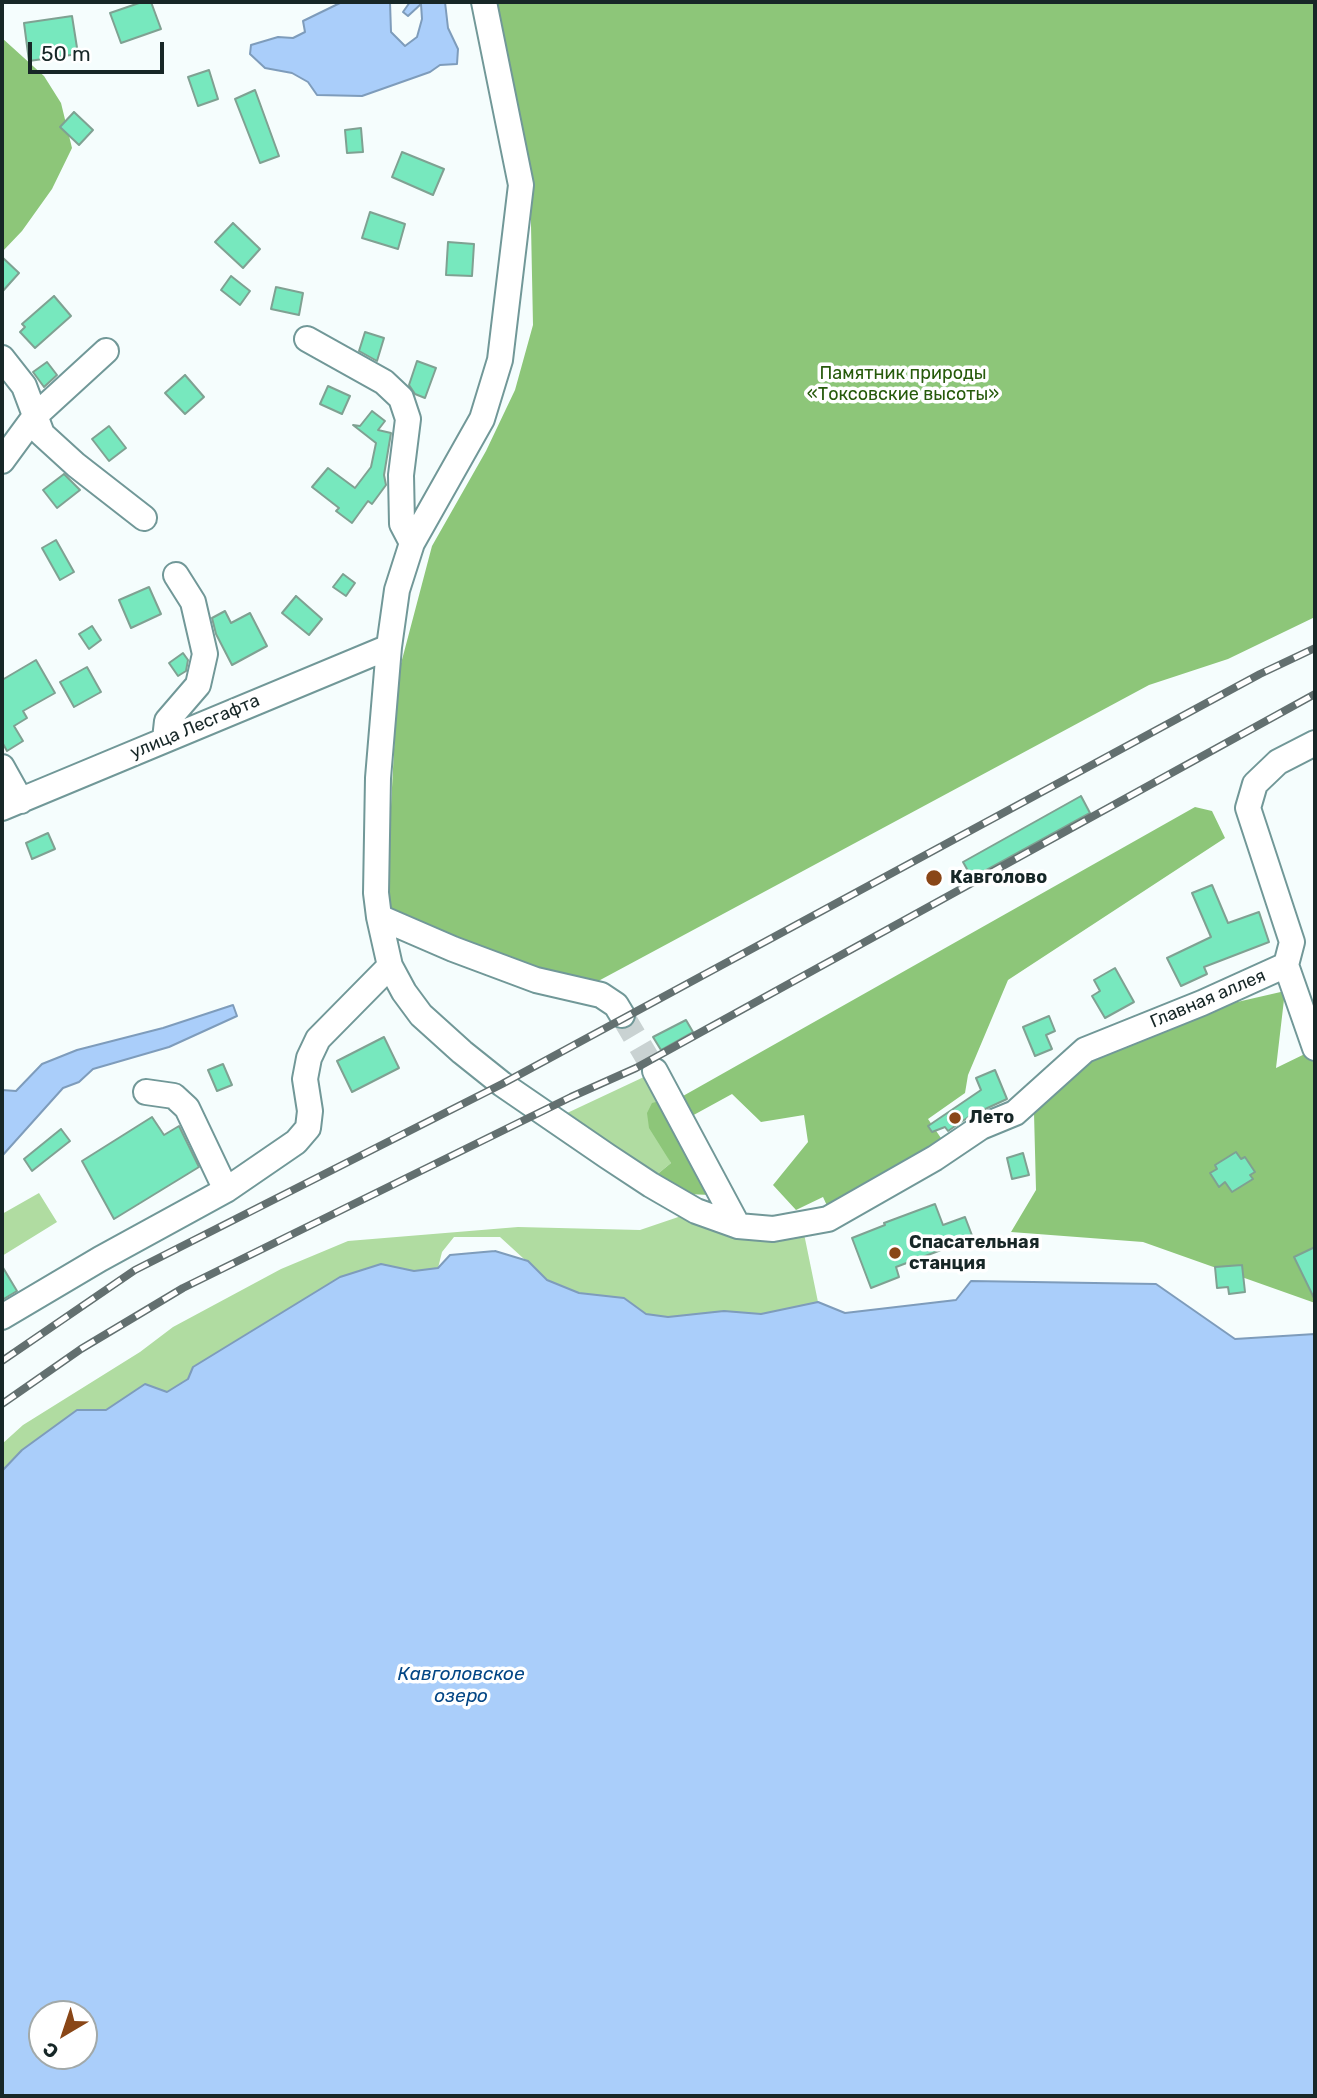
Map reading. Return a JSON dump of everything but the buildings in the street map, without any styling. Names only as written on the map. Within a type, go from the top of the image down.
[{"type":"street","name":"Главная аллея","points":[[484,2],[521,185],[500,360],[482,419],[412,543],[397,590],[389,647],[378,778],[376,893],[390,966],[421,1015],[461,1052],[502,1084],[651,1185],[696,1211],[738,1226],[773,1229],[828,1219],[935,1158],[981,1127],[1015,1114],[1085,1050],[1202,1003],[1286,965],[1292,942],[1248,808],[1255,784],[1278,762],[1315,743]]},
{"type":"street","points":[[307,339],[384,382],[401,398],[408,419],[401,475],[402,524],[412,543]]},
{"type":"street","points":[[2,461],[35,416],[106,351]]},
{"type":"street","points":[[2,358],[24,386],[42,434],[76,465],[144,518]]},
{"type":"street","points":[[165,739],[167,721],[198,685],[205,654],[193,602],[176,575]]},
{"type":"street","name":"улица Лесгафта","points":[[11,804],[389,647]]},
{"type":"street","points":[[2,767],[11,804]]},
{"type":"street","points":[[379,917],[536,981],[601,995],[616,1005],[622,1015]]},
{"type":"street","points":[[1286,965],[1305,988],[1315,1048]]},
{"type":"street","points":[[2,1317],[100,1259],[226,1190],[296,1142],[308,1128],[310,1111],[305,1079],[309,1058],[318,1039],[390,966]]},
{"type":"street","points":[[655,1071],[738,1226]]},
{"type":"street","points":[[146,1092],[174,1096],[187,1108],[226,1190]]},
{"type":"green space","name":"Памятник природы «Токсовские высоты»","points":[[495,2],[1315,2],[1315,617],[1228,659],[1149,685],[589,986],[393,915],[386,900],[398,675],[432,546],[486,451],[515,390],[533,325],[530,176]]},
{"type":"green space","points":[[2,38],[44,76],[61,103],[72,148],[52,189],[22,231],[2,252]]},
{"type":"green space","points":[[1195,807],[1212,811],[1225,838],[1008,980],[968,1075],[965,1093],[928,1119],[943,1141],[829,1210],[823,1197],[796,1210],[773,1185],[808,1142],[804,1115],[761,1122],[732,1094],[690,1117],[683,1096]]},
{"type":"green space","points":[[1285,991],[1276,1068],[1315,1049],[1315,1303],[1143,1242],[1011,1232],[1036,1190],[1034,1113],[1092,1056],[1211,1008]]},
{"type":"green space","points":[[646,1076],[660,1101],[665,1151],[671,1163],[654,1177],[565,1114]]},
{"type":"green space","points":[[660,1101],[711,1195],[686,1194],[654,1177],[671,1163],[649,1128],[647,1113],[652,1103]]},
{"type":"green space","points":[[39,1193],[57,1222],[2,1256],[2,1214]]},
{"type":"green space","points":[[696,1211],[802,1224],[818,1302],[761,1314],[724,1311],[668,1317],[646,1314],[624,1298],[579,1293],[547,1280],[500,1237],[454,1237],[442,1252],[438,1268],[414,1271],[381,1264],[194,1366],[188,1379],[167,1392],[145,1385],[106,1410],[77,1410],[2,1471],[2,1444],[23,1425],[140,1352],[173,1327],[281,1269],[348,1241],[518,1227],[640,1230]]},
{"type":"water","points":[[342,2],[390,2],[391,32],[405,46],[417,37],[422,19],[421,4],[408,16],[403,12],[410,2],[445,2],[448,28],[458,49],[457,64],[440,65],[430,72],[362,96],[317,95],[308,82],[292,73],[265,68],[250,54],[251,45],[278,37],[293,38],[305,32],[303,21]]},
{"type":"water","points":[[233,1005],[237,1016],[169,1047],[93,1069],[79,1082],[63,1088],[2,1156],[2,1090],[16,1091],[42,1064],[77,1050],[163,1028]]},
{"type":"water","name":"Кавголовское озеро","points":[[495,1251],[528,1261],[547,1280],[579,1293],[624,1298],[646,1314],[668,1317],[724,1311],[761,1314],[818,1302],[845,1313],[956,1300],[971,1281],[1156,1284],[1235,1339],[1315,1334],[1315,2096],[2,2096],[2,1471],[22,1450],[77,1410],[106,1410],[145,1384],[167,1392],[188,1379],[193,1367],[340,1277],[381,1264],[414,1271],[438,1268],[450,1255]]},
{"type":"tunnel","points":[[622,1015],[655,1071]]},
{"type":"railway","points":[[2,1361],[135,1270],[502,1084],[1260,674],[1315,648]]},
{"type":"railway","points":[[2,1404],[81,1349],[183,1288],[571,1097],[636,1068],[1315,694]]},
{"type":"place","name":"Кавголово","points":[[934,878]]},
{"type":"place","name":"Лето","points":[[955,1118]]},
{"type":"place","name":"Спасательная станция","points":[[895,1253]]}]
